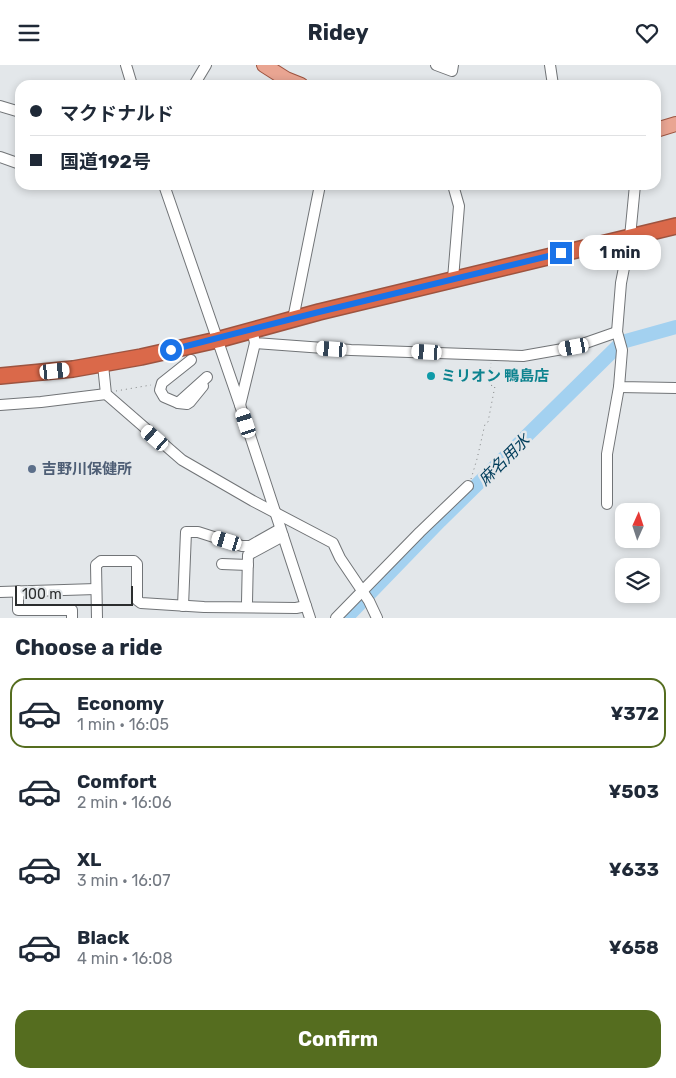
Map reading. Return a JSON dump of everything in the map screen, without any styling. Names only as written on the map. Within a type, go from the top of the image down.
[{"type":"highway","points":[[0,375],[103,365],[217,340],[254,336],[293,319],[676,226]]},
{"type":"main road","points":[[264,65],[288,80]]},
{"type":"main road","points":[[661,128],[676,124]]},
{"type":"street","points":[[126,65],[130,80]]},
{"type":"street","points":[[197,80],[206,65]]},
{"type":"street","points":[[436,65],[452,71],[452,65]]},
{"type":"street","points":[[550,65],[552,80]]},
{"type":"street","points":[[0,105],[15,110]]},
{"type":"street","points":[[0,157],[15,162]]},
{"type":"street","points":[[166,190],[240,405],[310,618]]},
{"type":"street","points":[[293,319],[319,190]]},
{"type":"street","points":[[453,279],[459,206],[454,190]]},
{"type":"street","points":[[607,504],[607,454],[619,387],[622,350],[618,336],[621,283],[630,237],[635,190]]},
{"type":"street","points":[[240,405],[254,336],[351,350],[523,356],[574,347],[618,336]]},
{"type":"street","points":[[191,361],[160,387],[164,397],[178,403],[208,378]]},
{"type":"street","points":[[103,365],[106,395],[182,460],[334,543],[340,557],[365,595],[377,618]]},
{"type":"street","points":[[619,387],[676,388]]},
{"type":"street","points":[[0,405],[106,395]]},
{"type":"street","points":[[336,618],[365,595],[468,486]]},
{"type":"street","points":[[183,606],[186,532],[198,532],[242,546],[250,546],[281,533]]},
{"type":"street","points":[[247,601],[248,555],[281,533]]},
{"type":"street","points":[[97,618],[96,565],[101,561],[134,561],[137,565],[137,600],[141,603],[183,606],[296,608],[306,606]]},
{"type":"street","points":[[222,564],[248,565]]},
{"type":"street","points":[[0,592],[96,589]]},
{"type":"street","points":[[18,591],[18,610],[72,610],[72,618]]},
{"type":"path","points":[[468,486],[478,459],[485,424],[488,423],[495,386],[489,385],[491,355]]},
{"type":"waterway","name":"麻名用水","points":[[346,618],[440,521],[622,342],[676,327]]},
{"type":"place","name":"ミリオン 鴨島店","points":[[431,376]]},
{"type":"place","name":"吉野川保健所","points":[[32,469]]},
{"type":"route","points":[[171,350],[561,253]]}]
